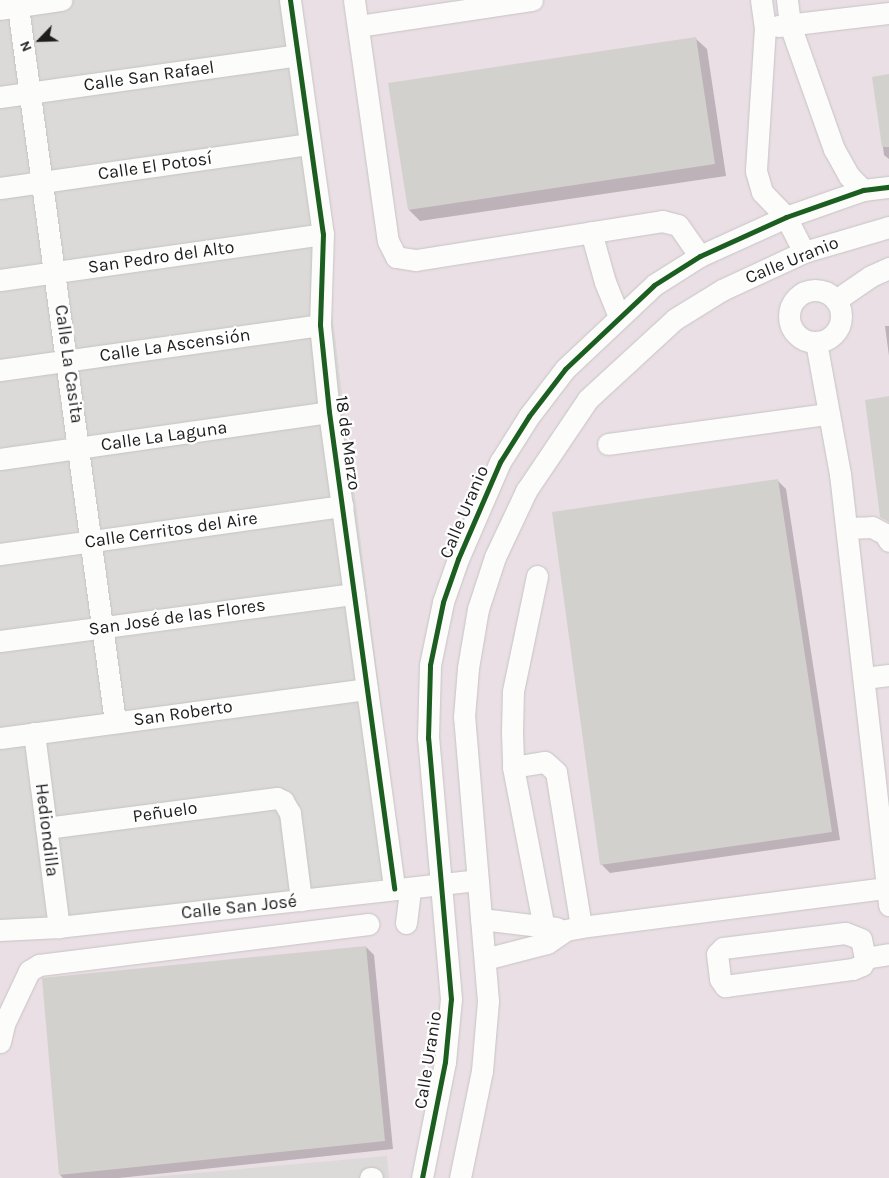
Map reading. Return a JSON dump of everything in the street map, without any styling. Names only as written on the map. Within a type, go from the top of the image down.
[{"type":"street","points":[[9,8],[62,0]]},
{"type":"street","name":"18 de Marzo","points":[[290,0],[323,234],[320,325],[328,412],[367,689],[402,888],[406,923]]},
{"type":"street","points":[[354,0],[388,241],[396,256],[416,260],[591,232],[671,222],[685,233],[700,256]]},
{"type":"street","points":[[358,26],[529,0]]},
{"type":"street","points":[[761,0],[765,27],[756,171],[762,192],[786,217],[804,252]]},
{"type":"street","points":[[787,0],[790,25],[834,149],[849,176],[863,190]]},
{"type":"street","name":"Calle La Casita","points":[[9,8],[29,93],[43,182],[104,627],[115,722]]},
{"type":"street","points":[[765,27],[889,13]]},
{"type":"street","name":"Calle San Rafael","points":[[0,97],[297,55]]},
{"type":"street","name":"Calle El Potosí","points":[[0,188],[310,144]]},
{"type":"street","name":"Calle Uranio","points":[[422,1178],[450,1031],[451,999],[428,738],[430,665],[443,602],[458,559],[505,454],[565,370],[619,316],[654,285],[700,256],[786,217],[863,190],[889,187]]},
{"type":"street","name":"Calle Uranio","points":[[460,1178],[487,1038],[485,959],[465,764],[464,717],[468,668],[478,609],[495,557],[526,491],[588,399],[625,362],[675,319],[722,290],[804,252],[889,228]]},
{"type":"street","points":[[591,232],[605,282],[619,316]]},
{"type":"street","name":"San Pedro del Alto","points":[[0,280],[323,234]]},
{"type":"street","points":[[836,300],[870,276],[889,268]]},
{"type":"street","points":[[814,290],[822,291],[836,300],[841,315],[840,324],[831,337],[816,342],[808,341],[794,332],[789,317],[790,309],[799,295],[814,290]]},
{"type":"street","name":"Calle La Ascensión","points":[[0,370],[320,325]]},
{"type":"street","points":[[485,959],[545,933],[887,897],[847,528],[816,342]]},
{"type":"street","name":"Calle La Laguna","points":[[0,460],[328,412]]},
{"type":"street","points":[[608,444],[828,414]]},
{"type":"street","name":"Calle Cerritos del Aire","points":[[0,554],[342,506]]},
{"type":"street","points":[[847,528],[872,527],[885,534],[889,542]]},
{"type":"street","points":[[537,576],[513,691],[513,767],[545,933]]},
{"type":"street","name":"San José de las Flores","points":[[0,641],[354,594]]},
{"type":"street","points":[[864,678],[889,675]]},
{"type":"street","name":"San Roberto","points":[[0,738],[367,689]]},
{"type":"street","name":"Hediondilla","points":[[34,733],[59,927]]},
{"type":"street","points":[[513,767],[545,762],[556,772],[574,929]]},
{"type":"street","name":"Peñuelo","points":[[46,828],[271,797],[283,801],[290,813],[301,900]]},
{"type":"street","name":"Calle San José","points":[[0,930],[59,927],[477,880]]},
{"type":"street","points":[[481,919],[545,933]]},
{"type":"street","points":[[0,1042],[4,1024],[29,971],[39,965],[368,924]]},
{"type":"street","points":[[845,933],[861,939],[865,958],[862,965],[853,969],[725,986],[720,980],[717,954],[723,948],[845,933]]},
{"type":"street","points":[[865,958],[889,954]]},
{"type":"shaded area","points":[[0,0],[293,0],[403,876],[0,935]]},
{"type":"shaded area","points":[[293,0],[889,0],[889,1178],[0,1178],[0,935],[403,876]]},
{"type":"shaded area","points":[[387,1156],[389,1178],[140,1178]]},
{"type":"building","points":[[696,37],[715,164],[408,210],[388,83]]},
{"type":"building","points":[[889,74],[889,147],[882,147],[872,77]]},
{"type":"building","points":[[889,396],[889,522],[880,517],[865,400]]},
{"type":"building","points":[[778,479],[832,832],[600,865],[552,512]]},
{"type":"building","points":[[366,946],[385,1141],[59,1175],[42,978]]},
{"type":"cycle path","points":[[290,0],[323,234],[320,325],[329,412],[394,889]]},
{"type":"cycle path","points":[[422,1178],[445,1062],[451,999],[428,738],[430,665],[443,602],[458,559],[500,462],[529,416],[565,369],[654,285],[700,256],[786,217],[863,190],[889,187]]}]
